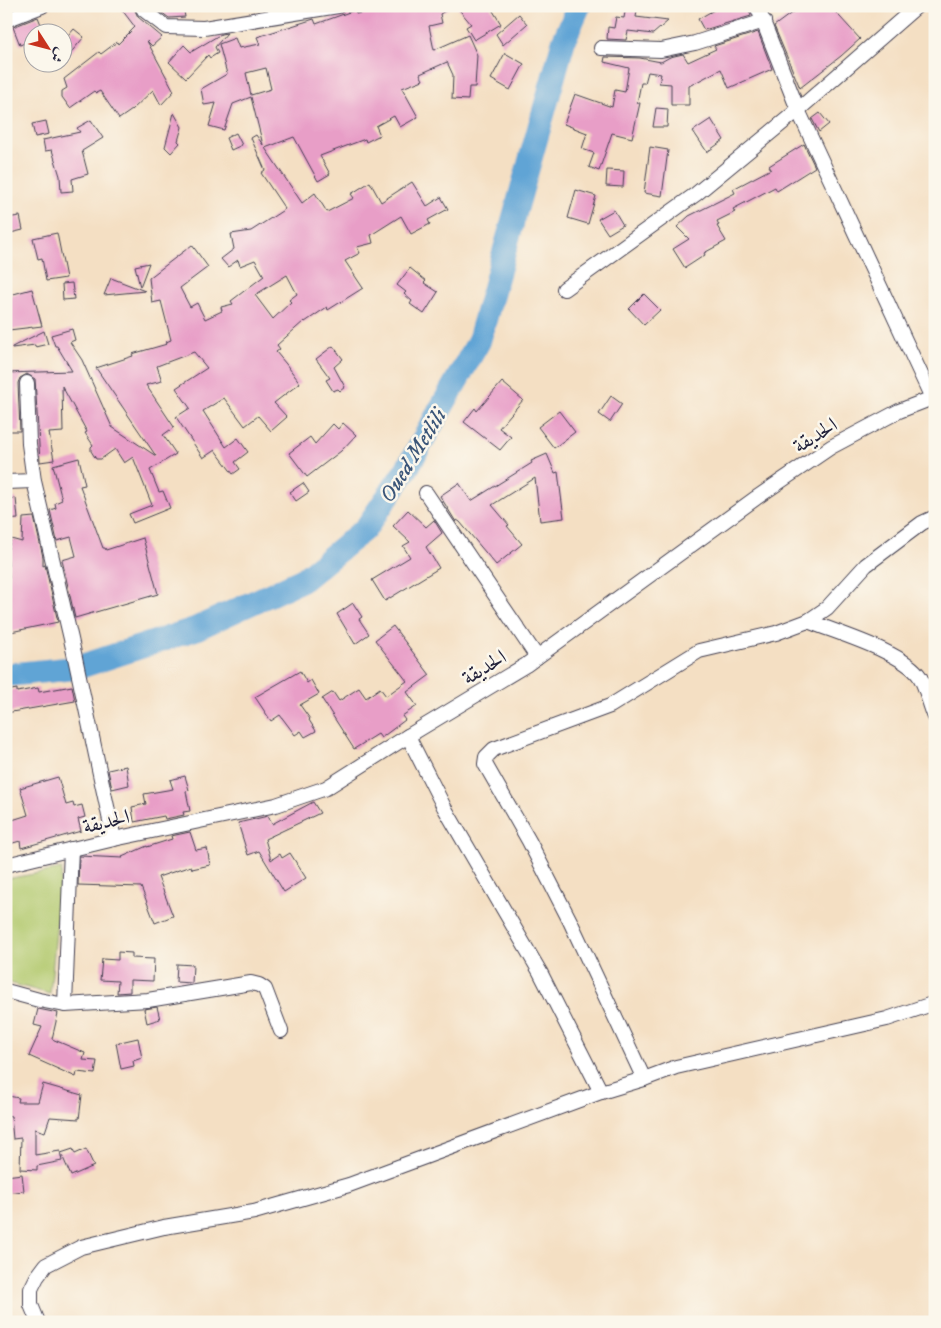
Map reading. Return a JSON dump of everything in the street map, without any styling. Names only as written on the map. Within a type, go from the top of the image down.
[{"type":"street","points":[[6,20],[42,6]]},
{"type":"street","points":[[142,6],[144,10],[166,27],[204,28],[338,6]]},
{"type":"street","points":[[757,6],[798,110],[933,397]]},
{"type":"street","points":[[564,289],[696,194],[798,110],[917,6]]},
{"type":"street","points":[[601,48],[661,50],[695,43],[764,21]]},
{"type":"street","points":[[27,383],[28,444],[34,481],[71,639],[114,839]]},
{"type":"street","name":"الحديقة","points":[[6,866],[114,839],[276,805],[326,788],[537,657],[756,498],[831,447],[899,411],[933,397]]},
{"type":"street","points":[[6,482],[34,481]]},
{"type":"street","points":[[426,493],[537,657]]},
{"type":"street","points":[[644,1079],[552,885],[486,764],[486,757],[494,750],[610,706],[699,651],[776,634],[808,621],[827,608],[866,565],[922,524],[935,517]]},
{"type":"street","points":[[808,621],[896,656],[914,669],[921,679],[935,717]]},
{"type":"street","points":[[408,736],[444,807],[540,972],[601,1092]]},
{"type":"street","points":[[65,1005],[71,849]]},
{"type":"street","points":[[6,990],[39,1000],[65,1005],[148,1000],[251,983],[264,989],[281,1031]]},
{"type":"street","points":[[38,1322],[31,1305],[31,1288],[37,1277],[46,1265],[81,1247],[164,1227],[254,1212],[349,1185],[601,1092],[676,1067],[888,1019],[935,1003]]},
{"type":"green space","points":[[62,869],[50,994],[6,982],[6,879]]},
{"type":"building","points":[[119,6],[133,6],[138,17],[162,37],[152,46],[147,41],[174,91],[161,105],[153,90],[132,110],[119,119],[100,91],[96,93],[94,91],[70,108],[62,97],[62,91],[67,88],[64,79],[99,52],[101,54],[117,42],[118,44],[135,27]]},
{"type":"building","points":[[153,6],[183,6],[185,17],[169,18]]},
{"type":"building","points":[[390,6],[453,6],[440,14],[442,23],[429,26],[434,50],[468,35],[477,55],[475,87],[469,87],[468,100],[452,99],[453,75],[447,62],[420,74],[423,80],[402,88],[418,117],[400,127],[394,116],[376,126],[380,135],[366,142],[365,139],[320,156],[330,174],[318,181],[294,137],[265,148],[302,203],[315,193],[327,212],[354,198],[351,194],[370,182],[381,202],[412,182],[427,206],[441,197],[448,209],[428,220],[430,224],[411,234],[401,216],[371,235],[373,243],[357,247],[360,253],[345,261],[363,288],[328,310],[327,307],[304,321],[277,345],[280,349],[276,352],[300,383],[274,403],[287,417],[271,431],[258,416],[245,426],[224,398],[203,411],[226,447],[238,438],[248,452],[235,462],[240,469],[233,474],[215,450],[203,458],[176,417],[190,408],[176,388],[207,368],[194,352],[157,366],[162,381],[146,385],[174,427],[163,435],[176,454],[150,470],[159,492],[163,491],[170,508],[133,523],[129,514],[152,505],[133,457],[124,463],[115,449],[101,459],[96,459],[91,451],[93,445],[85,433],[87,432],[62,386],[63,432],[49,433],[54,460],[40,462],[35,379],[27,374],[20,378],[18,383],[20,431],[6,431],[6,373],[72,371],[57,346],[55,346],[51,335],[72,329],[75,340],[70,342],[82,360],[112,427],[156,456],[96,368],[133,356],[132,354],[167,344],[166,342],[171,340],[161,301],[152,303],[149,278],[192,245],[208,267],[180,288],[190,307],[197,303],[205,319],[222,311],[221,307],[233,304],[231,301],[264,276],[255,260],[240,266],[238,260],[228,267],[221,259],[234,249],[231,234],[251,231],[285,209],[261,173],[265,170],[251,138],[256,135],[263,145],[251,97],[233,104],[224,130],[209,126],[216,103],[204,105],[201,89],[227,74],[219,44],[235,38],[239,48],[260,44],[257,37],[314,19],[316,24],[355,10],[356,14]],"holes":[[[266,68],[271,89],[251,95],[246,73]],[[287,275],[297,294],[289,300],[291,302],[273,319],[255,295]]]},
{"type":"building","points":[[456,6],[490,6],[501,24],[474,40],[466,27],[471,24]]},
{"type":"building","points":[[626,6],[638,6],[636,17],[668,21],[653,34],[628,31],[626,40],[607,39],[608,27],[614,28],[616,17],[624,18]]},
{"type":"building","points":[[721,6],[748,6],[751,16],[704,30],[698,19]]},
{"type":"building","points":[[801,6],[830,6],[860,39],[800,88],[774,26]]},
{"type":"building","points":[[519,14],[527,24],[503,45],[496,34]]},
{"type":"building","points":[[38,17],[40,22],[26,22]]},
{"type":"building","points":[[22,23],[22,44],[20,45],[13,27]]},
{"type":"building","points":[[74,29],[84,37],[72,51],[72,31]]},
{"type":"building","points":[[758,32],[772,69],[729,88],[721,69],[689,86],[689,105],[671,105],[671,84],[659,83],[661,74],[648,72],[645,83],[641,83],[637,103],[640,103],[632,138],[612,133],[599,171],[589,167],[594,153],[582,149],[587,133],[564,124],[575,94],[612,107],[615,90],[625,92],[629,68],[604,62],[605,57],[640,58],[661,62],[670,57],[683,54],[688,62],[716,49],[714,46]]},
{"type":"building","points":[[227,33],[215,47],[218,53],[210,58],[208,55],[186,78],[169,62],[184,45],[191,52],[221,34]]},
{"type":"building","points":[[505,53],[524,64],[510,90],[491,79]]},
{"type":"building","points":[[656,108],[668,109],[667,127],[653,127]]},
{"type":"building","points":[[174,113],[182,127],[178,141],[180,143],[171,153],[165,147]]},
{"type":"building","points":[[820,113],[829,124],[819,132],[812,119]]},
{"type":"building","points":[[711,119],[724,140],[707,152],[693,131]]},
{"type":"building","points":[[91,120],[103,138],[82,151],[88,174],[72,179],[73,191],[61,192],[60,176],[52,150],[45,151],[43,140],[80,132],[77,128]]},
{"type":"building","points":[[46,121],[49,134],[35,137],[32,124]]},
{"type":"building","points":[[236,133],[242,145],[231,150],[226,138]]},
{"type":"building","points":[[804,144],[815,167],[777,191],[775,187],[733,209],[735,212],[717,221],[719,225],[717,226],[726,241],[704,253],[705,255],[685,268],[673,249],[689,239],[677,227],[689,216],[735,193],[733,189],[771,169],[769,166]]},
{"type":"building","points":[[650,147],[668,150],[662,196],[644,193]]},
{"type":"building","points":[[607,170],[624,171],[623,187],[606,186]]},
{"type":"building","points":[[576,190],[596,196],[588,224],[568,218]]},
{"type":"building","points":[[614,210],[623,225],[608,234],[598,219]]},
{"type":"building","points":[[20,216],[23,230],[6,234],[6,218]]},
{"type":"building","points":[[57,233],[66,278],[46,281],[42,258],[38,259],[33,238]]},
{"type":"building","points":[[149,263],[140,287],[135,266]]},
{"type":"building","points":[[410,268],[426,281],[424,283],[438,292],[424,314],[410,304],[412,301],[404,294],[406,292],[397,285]]},
{"type":"building","points":[[111,278],[145,291],[104,295]]},
{"type":"building","points":[[72,283],[74,299],[63,300],[62,284]]},
{"type":"building","points":[[32,289],[42,326],[9,330],[6,296]]},
{"type":"building","points":[[644,294],[660,310],[644,325],[629,309]]},
{"type":"building","points":[[44,331],[48,344],[35,347],[35,345],[12,348],[12,347]]},
{"type":"building","points":[[333,346],[343,359],[334,367],[345,387],[340,391],[338,389],[333,391],[326,380],[330,378],[316,359]]},
{"type":"building","points":[[502,382],[523,400],[499,428],[511,437],[500,450],[464,422],[475,408],[477,411]]},
{"type":"building","points":[[611,396],[622,404],[610,422],[599,414]]},
{"type":"building","points":[[559,411],[575,432],[554,448],[538,427]]},
{"type":"building","points":[[343,423],[356,435],[341,451],[307,477],[289,453],[310,437],[315,444],[333,424],[338,429]]},
{"type":"building","points":[[547,454],[555,473],[558,472],[564,518],[540,521],[535,478],[492,505],[522,544],[496,565],[460,522],[457,520],[456,522],[440,496],[459,483],[471,501],[532,463],[531,461]]},
{"type":"building","points":[[79,458],[85,485],[80,486],[103,548],[106,550],[143,538],[158,594],[75,618],[62,560],[76,556],[71,537],[57,541],[50,510],[56,508],[55,503],[62,500],[53,465]]},
{"type":"building","points":[[303,483],[309,492],[296,501],[290,492]]},
{"type":"building","points":[[16,498],[18,519],[6,520],[6,499]]},
{"type":"building","points":[[408,510],[426,527],[434,520],[442,533],[426,547],[439,568],[385,601],[372,580],[410,557],[403,546],[410,542],[393,526]]},
{"type":"building","points":[[34,517],[43,557],[43,566],[45,565],[58,622],[6,633],[6,578],[9,578],[7,551],[11,539],[22,542],[23,518]]},
{"type":"building","points":[[353,603],[362,617],[359,619],[369,634],[355,644],[337,614]]},
{"type":"building","points":[[393,626],[430,675],[407,692],[417,706],[402,716],[405,720],[381,738],[378,734],[354,749],[322,699],[333,692],[339,701],[359,688],[366,698],[380,688],[386,696],[407,681],[375,640]]},
{"type":"building","points":[[300,671],[307,683],[311,680],[319,694],[300,705],[316,731],[305,737],[301,731],[295,735],[280,715],[271,721],[255,697]]},
{"type":"building","points":[[72,686],[75,701],[6,713],[6,691],[17,689],[17,692],[38,688],[39,692]]},
{"type":"building","points":[[126,766],[129,785],[112,789],[108,770]]},
{"type":"building","points":[[185,776],[189,790],[186,791],[190,811],[183,812],[184,815],[165,819],[164,816],[134,822],[132,807],[146,804],[144,794],[173,789],[170,780]]},
{"type":"building","points":[[58,777],[66,805],[73,803],[74,807],[82,805],[85,817],[78,819],[81,831],[21,848],[20,841],[6,845],[6,822],[28,815],[20,788]]},
{"type":"building","points":[[313,802],[320,813],[265,839],[271,860],[280,854],[282,858],[290,853],[306,878],[284,892],[259,851],[248,855],[238,823],[268,816],[272,824]]},
{"type":"building","points":[[190,832],[196,850],[207,848],[210,865],[192,869],[191,866],[158,877],[173,916],[155,923],[141,887],[78,885],[79,856],[123,858],[147,846],[172,839],[171,836]]},
{"type":"building","points":[[118,952],[132,953],[132,958],[154,959],[153,981],[130,980],[130,992],[117,993],[118,981],[100,980],[102,959],[118,960]]},
{"type":"building","points":[[177,964],[193,965],[192,983],[176,982]]},
{"type":"building","points":[[157,1007],[160,1019],[147,1023],[144,1009]]},
{"type":"building","points":[[38,1009],[58,1013],[52,1039],[85,1053],[83,1060],[97,1061],[95,1074],[77,1072],[76,1077],[29,1056],[42,1027],[34,1025]]},
{"type":"building","points":[[138,1038],[142,1058],[133,1061],[134,1066],[121,1069],[116,1043]]},
{"type":"building","points":[[43,1084],[82,1095],[79,1119],[50,1117],[45,1132],[35,1129],[35,1155],[60,1151],[62,1161],[37,1166],[37,1170],[20,1169],[21,1138],[13,1139],[11,1116],[6,1115],[8,1096],[19,1098],[18,1102],[38,1102]]},
{"type":"building","points":[[73,1149],[75,1154],[86,1149],[94,1166],[71,1176],[61,1153]]},
{"type":"building","points":[[22,1174],[24,1191],[6,1193],[6,1176]]},
{"type":"waterway","name":"Oued Metlili","points":[[6,675],[76,668],[195,629],[304,579],[366,528],[406,470],[479,341],[564,40],[579,6]]}]
